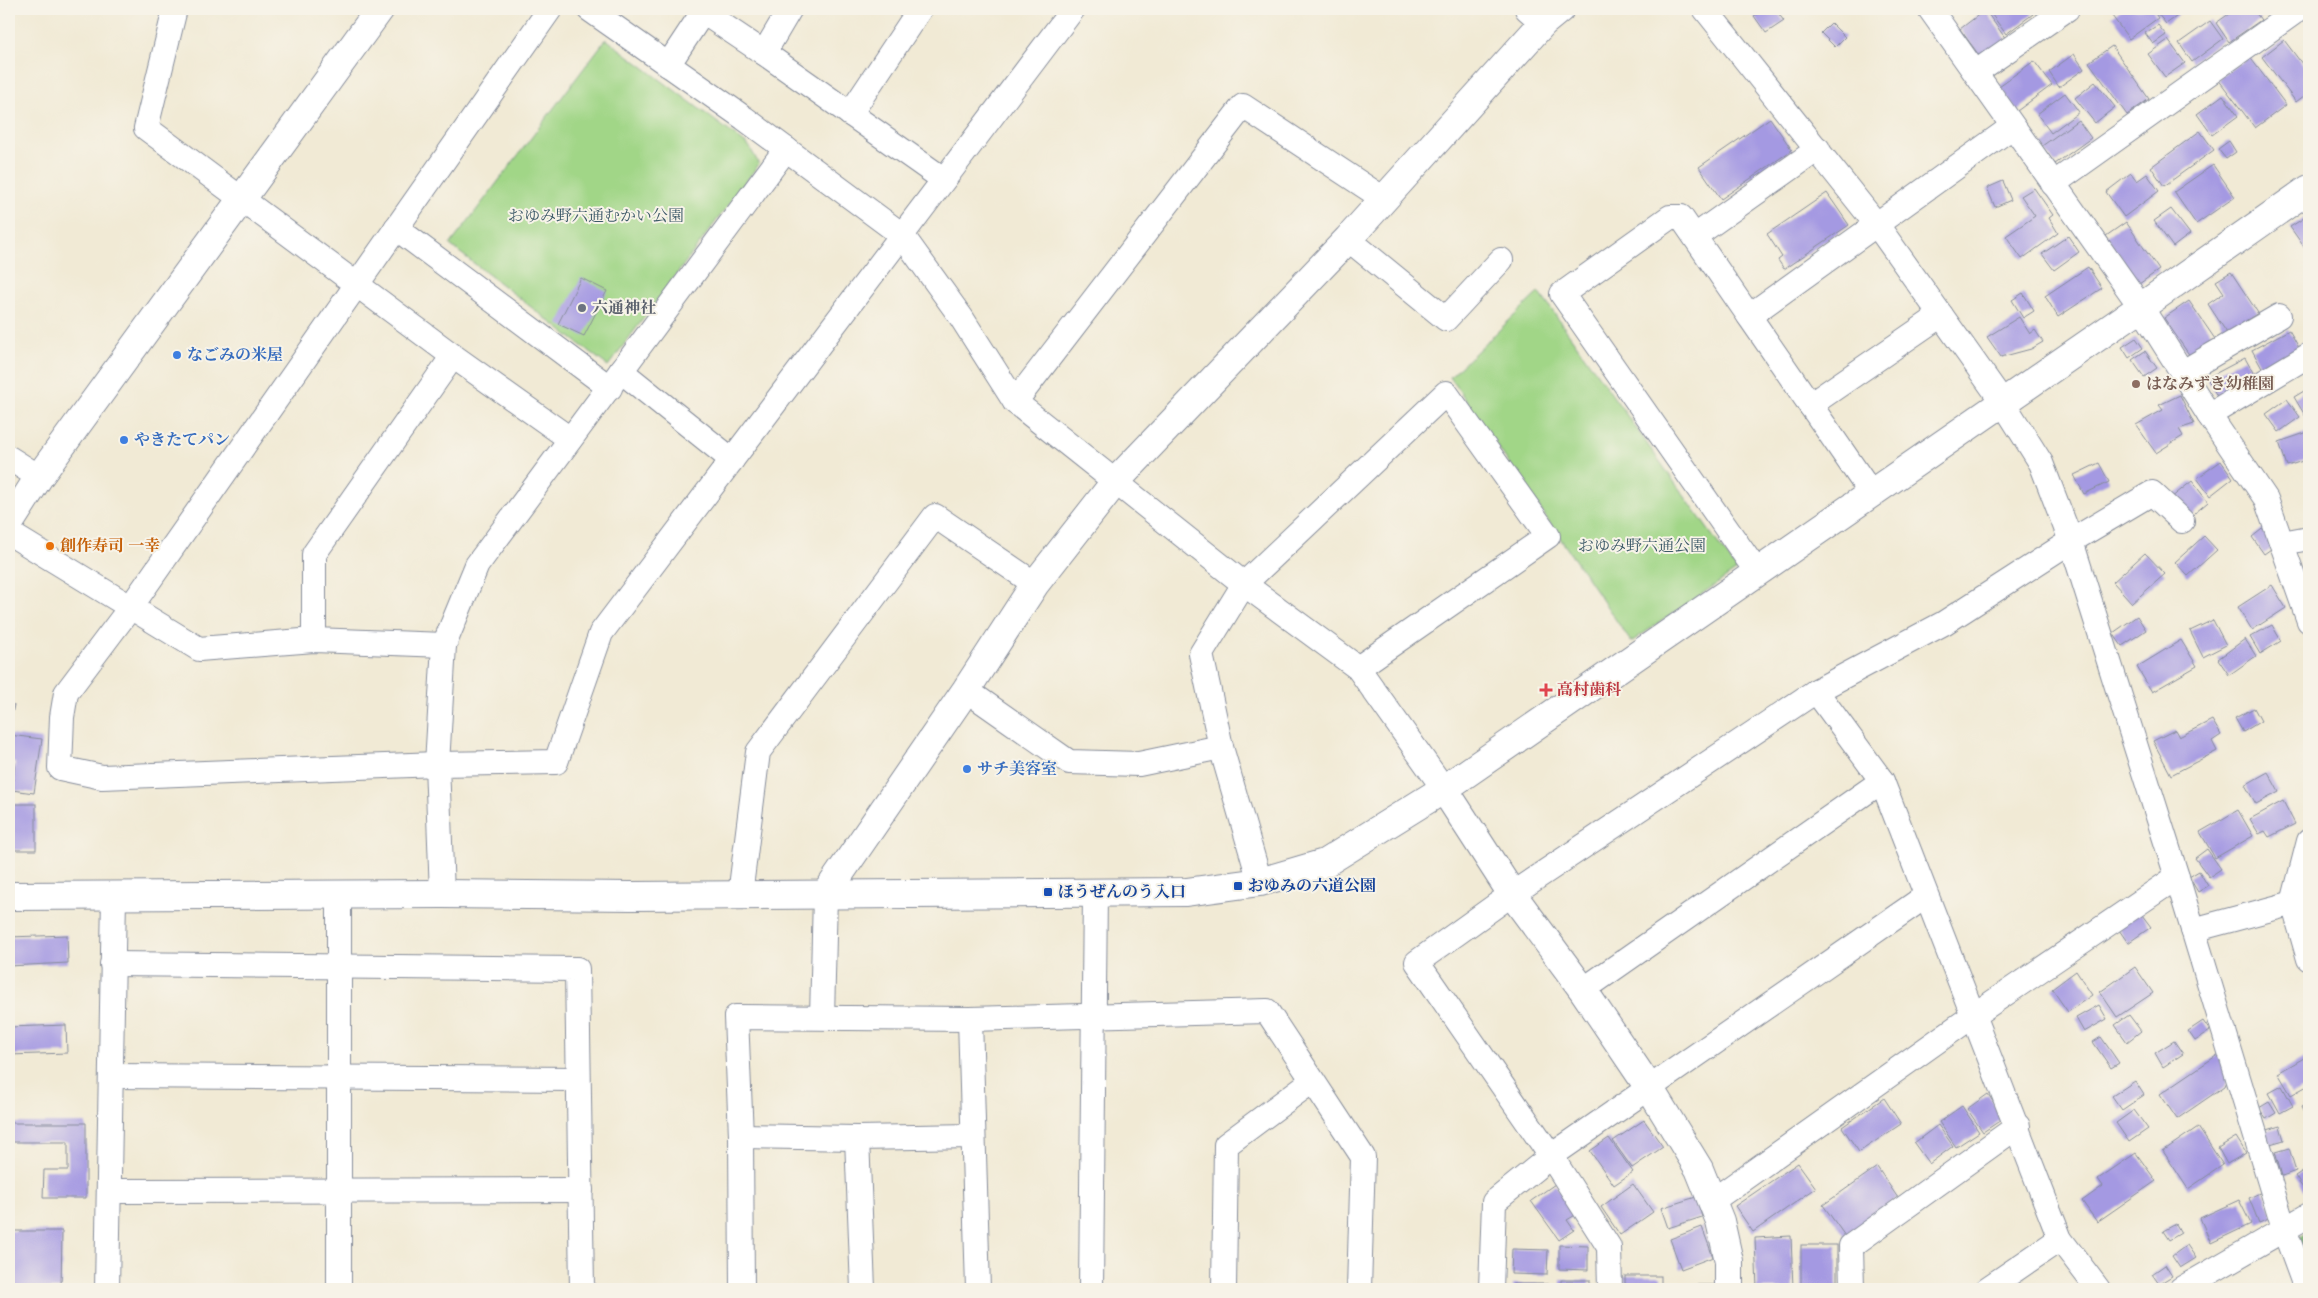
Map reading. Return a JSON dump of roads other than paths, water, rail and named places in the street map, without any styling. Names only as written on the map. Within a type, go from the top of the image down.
[{"type":"street","points":[[174,9],[146,128],[454,356],[570,439]]},
{"type":"street","points":[[9,524],[39,477],[241,197],[380,9]]},
{"type":"street","points":[[550,9],[356,283],[130,608],[66,693],[62,717],[60,768],[102,777],[437,764],[556,762],[601,634],[1073,9]]},
{"type":"street","points":[[589,9],[786,149],[902,235],[961,318],[1015,402],[1244,584],[1358,668],[1444,789],[1512,894],[1583,990],[1650,1089],[1699,1169],[1720,1222],[1729,1261],[1730,1289]]},
{"type":"street","points":[[764,53],[790,9]]},
{"type":"street","points":[[850,114],[920,9]]},
{"type":"street","points":[[1705,9],[1877,225],[2002,401],[2041,462],[2071,541],[2177,877],[2284,1229],[2306,1289]]},
{"type":"street","points":[[1930,9],[1976,72],[2012,128],[2141,307],[2209,415],[2266,499],[2309,622]]},
{"type":"street","points":[[1976,72],[2067,9]]},
{"type":"street","points":[[2053,184],[2299,9]]},
{"type":"street","points":[[668,65],[704,11],[943,179]]},
{"type":"street","points":[[822,1017],[825,895],[966,690],[1035,584],[1116,482],[1384,200],[1543,14]]},
{"type":"street","points":[[1015,402],[1243,106],[1384,200]]},
{"type":"street","points":[[1749,316],[2012,128]]},
{"type":"street","points":[[442,894],[437,764],[444,645],[477,565],[786,149]]},
{"type":"street","points":[[1695,236],[1818,149]]},
{"type":"street","points":[[9,896],[339,894],[825,895],[1186,892],[1260,882],[1325,863],[1444,789],[2309,189]]},
{"type":"street","points":[[1757,572],[1562,294],[1670,216],[1681,217],[1695,236],[1871,492]]},
{"type":"street","points":[[396,228],[732,460]]},
{"type":"street","points":[[1348,239],[1446,319],[1501,260]]},
{"type":"street","points":[[1810,405],[1941,316]]},
{"type":"street","points":[[2183,372],[2279,316]]},
{"type":"street","points":[[314,640],[314,554],[454,356]]},
{"type":"street","points":[[2209,415],[2309,356]]},
{"type":"street","points":[[1260,882],[1220,747],[1201,654],[1244,584],[1446,393],[1548,536],[1358,668]]},
{"type":"street","points":[[9,458],[39,477]]},
{"type":"street","points":[[1610,1289],[1609,1247],[1551,1156],[1417,962],[1512,894],[1816,691],[1944,623],[2071,541],[2152,492],[2182,521]]},
{"type":"street","points":[[740,895],[758,752],[935,516],[1035,584]]},
{"type":"street","points":[[9,532],[198,649],[314,640],[444,645]]},
{"type":"street","points":[[2282,543],[2309,538]]},
{"type":"street","points":[[966,690],[1069,762],[1139,764],[1220,747]]},
{"type":"street","points":[[1816,691],[1882,781],[2018,1126],[2060,1239],[2098,1289]]},
{"type":"street","points":[[1583,990],[1882,781]]},
{"type":"street","points":[[2309,841],[2293,903],[2309,958]]},
{"type":"street","points":[[1712,1201],[1974,1015],[2177,877]]},
{"type":"street","points":[[1091,1289],[1095,892]]},
{"type":"street","points":[[339,894],[339,1289]]},
{"type":"street","points":[[107,1289],[114,896]]},
{"type":"street","points":[[1491,1289],[1494,1202],[1551,1156],[1926,896]]},
{"type":"street","points":[[2193,930],[2293,903]]},
{"type":"street","points":[[112,964],[576,969],[582,1289]]},
{"type":"street","points":[[742,1289],[741,1136],[736,1017],[970,1019],[1268,1010],[1363,1157],[1359,1289]]},
{"type":"street","points":[[970,1019],[978,1289]]},
{"type":"street","points":[[110,1076],[578,1079]]},
{"type":"street","points":[[1224,1289],[1226,1145],[1312,1080]]},
{"type":"street","points":[[1852,1289],[1851,1246],[2018,1126]]},
{"type":"street","points":[[741,1136],[857,1138],[973,1136]]},
{"type":"street","points":[[857,1138],[863,1289]]},
{"type":"street","points":[[109,1191],[580,1190]]},
{"type":"street","points":[[2181,1289],[2309,1215]]},
{"type":"street","points":[[1987,1289],[2060,1239]]},
{"type":"place","name":"六通神社","points":[[582,308]]},
{"type":"place","name":"なごみの米屋","points":[[177,355]]},
{"type":"place","name":"はなみずき幼稚園","points":[[2136,384]]},
{"type":"place","name":"やきたてパン","points":[[124,440]]},
{"type":"place","name":"創作寿司 一幸","points":[[50,546]]},
{"type":"place","name":"高村歯科","points":[[1546,690]]},
{"type":"place","name":"サチ美容室","points":[[967,769]]},
{"type":"place","name":"おゆみの六道公園","points":[[1238,886]]},
{"type":"place","name":"ほうぜんのう入口","points":[[1048,892]]},
{"type":"park label","name":"おゆみ野六通むかい公園","points":[[596,216]]},
{"type":"park label","name":"おゆみ野六通公園","points":[[1642,546]]}]
